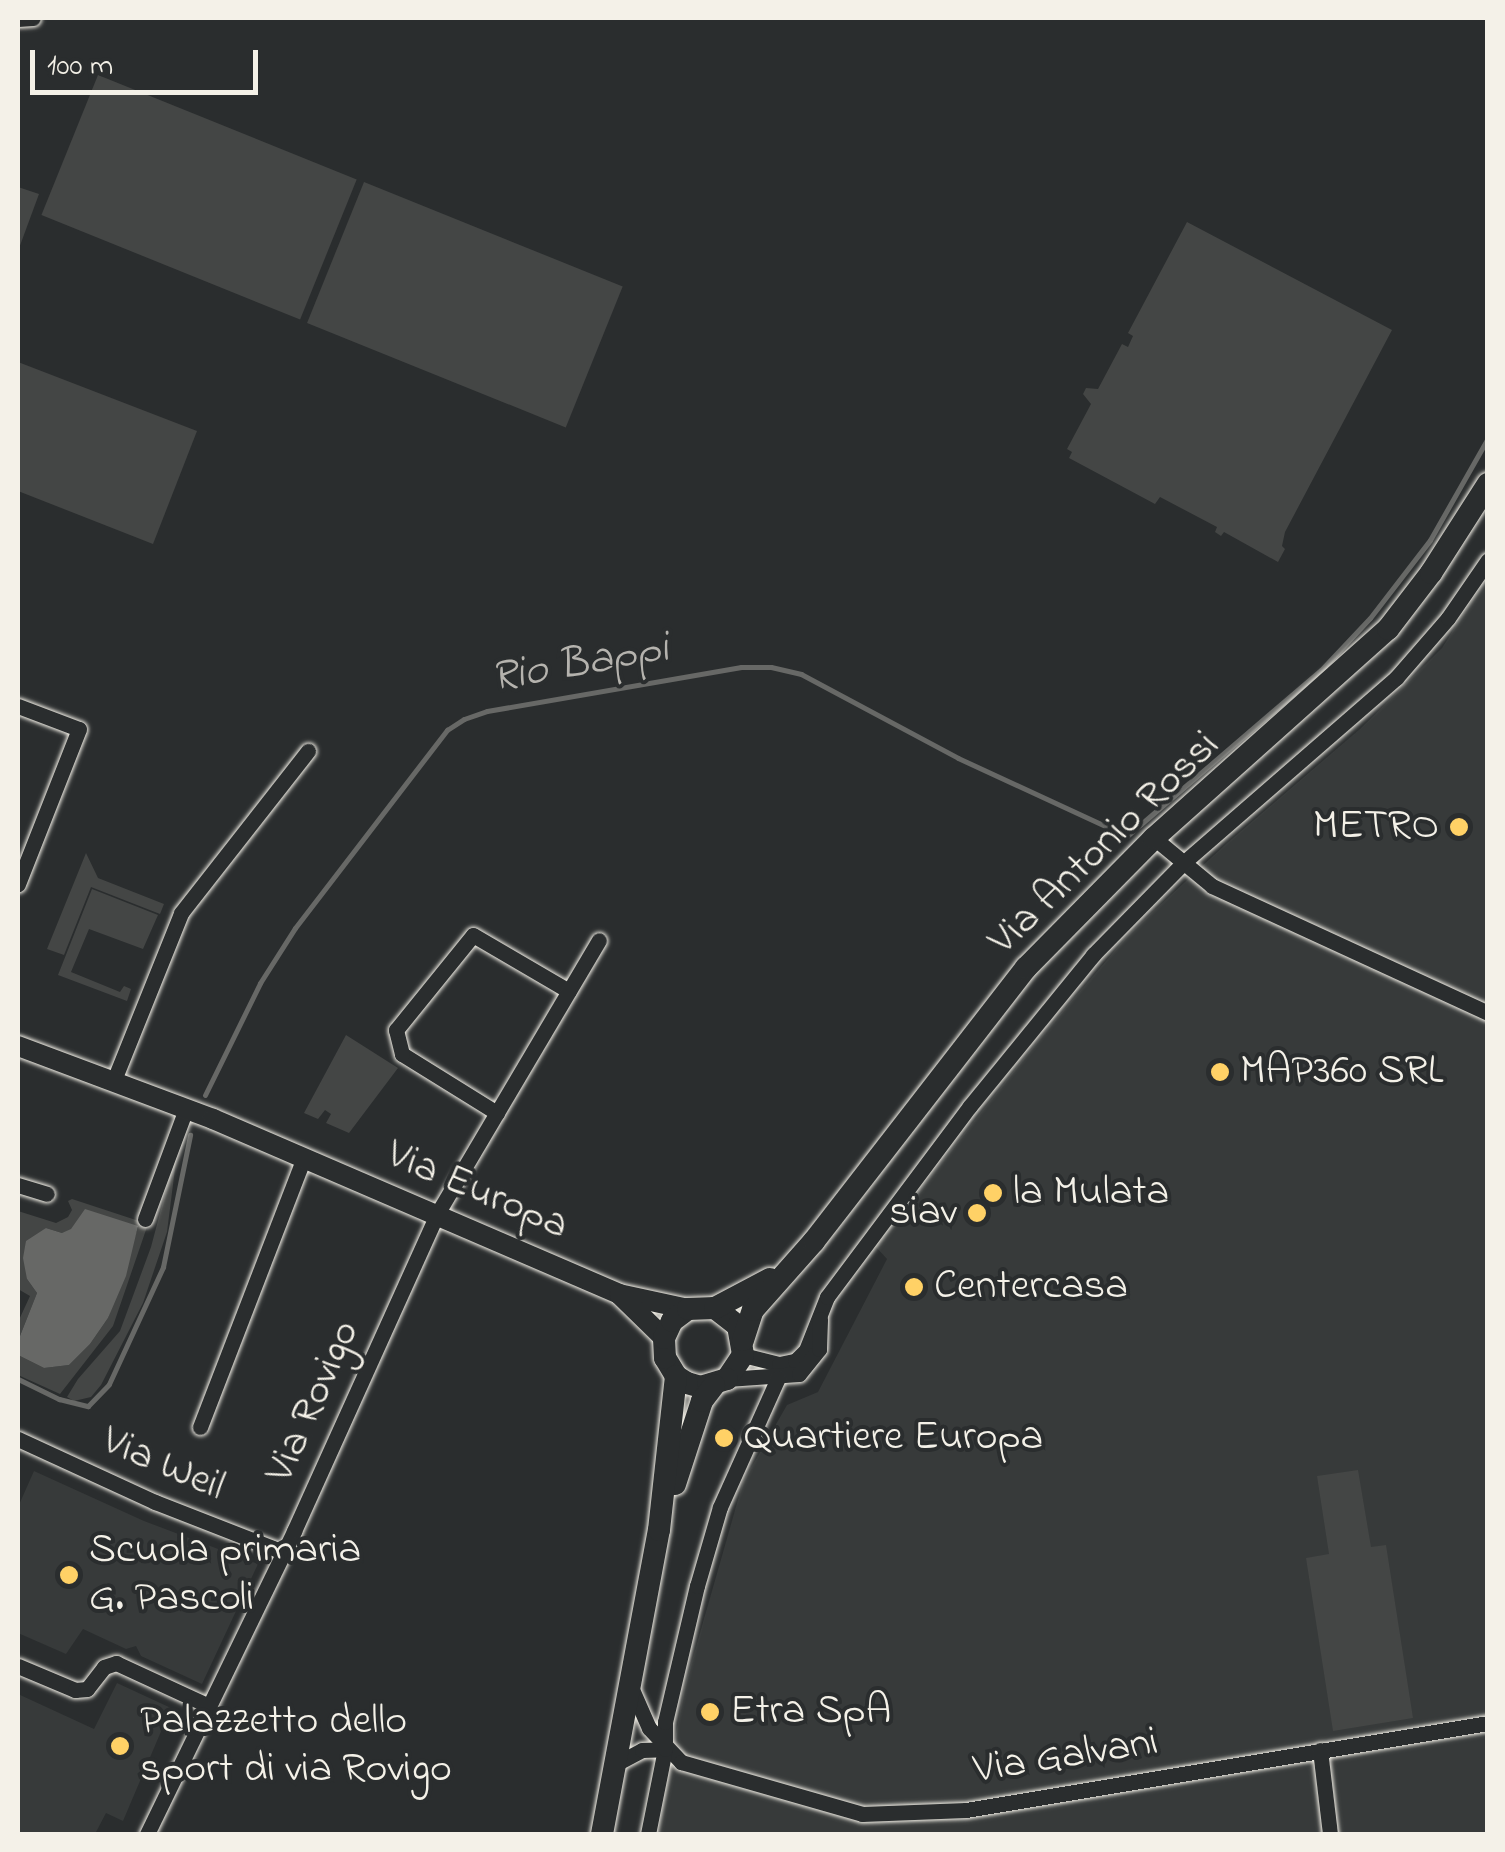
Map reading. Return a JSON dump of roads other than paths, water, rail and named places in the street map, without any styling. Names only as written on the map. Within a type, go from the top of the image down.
[{"type":"main road","name":"Via Antonio Rossi","points":[[658,1530],[697,1414],[743,1348],[752,1310],[814,1240],[1026,968],[1154,838],[1388,628],[1432,573],[1488,484]]},
{"type":"main road","name":"Via Antonio Rossi","points":[[688,1309],[715,1308],[785,1270]]},
{"type":"main road","points":[[715,1308],[738,1326],[743,1348]]},
{"type":"main road","points":[[664,1338],[672,1320],[688,1309]]},
{"type":"main road","name":"Via Antonio Rossi","points":[[602,1834],[658,1530],[676,1376],[665,1358],[664,1338]]},
{"type":"main road","points":[[676,1376],[688,1384],[721,1382]]},
{"type":"street","points":[[18,19],[32,18]]},
{"type":"street","name":"Via Antonio Rossi","points":[[743,1348],[779,1364],[794,1361],[806,1350],[827,1297],[1028,1031],[1093,955],[1182,864],[1396,678],[1448,618],[1488,560]]},
{"type":"street","points":[[18,706],[80,729],[18,884]]},
{"type":"street","points":[[114,1080],[181,913],[308,751]]},
{"type":"street","points":[[1154,838],[1182,864],[1222,891],[1488,1013]]},
{"type":"street","points":[[497,1113],[402,1054],[396,1030],[473,935],[569,990]]},
{"type":"street","name":"Via Rovigo","points":[[147,1834],[283,1552],[437,1214],[599,940]]},
{"type":"street","name":"Via Europa","points":[[18,1046],[196,1112],[618,1294],[688,1309]]},
{"type":"street","points":[[146,1219],[196,1112]]},
{"type":"street","points":[[200,1427],[304,1158]]},
{"type":"street","points":[[18,1185],[47,1194]]},
{"type":"street","name":"Via Europa","points":[[618,1294],[664,1338]]},
{"type":"street","name":"Via Antonio Rossi","points":[[778,1378],[799,1374],[812,1363],[822,1334],[820,1315]]},
{"type":"street","points":[[648,1834],[671,1693],[720,1508],[778,1378],[721,1382]]},
{"type":"street","name":"Via Weil","points":[[18,1439],[154,1502],[283,1552]]},
{"type":"street","points":[[18,1666],[75,1690],[87,1689],[104,1667],[116,1663],[209,1706]]},
{"type":"street","points":[[628,1678],[639,1712],[665,1748]]},
{"type":"street","name":"Via Galvani","points":[[665,1748],[681,1762],[862,1814],[908,1814],[966,1810],[1488,1723]]},
{"type":"street","points":[[614,1765],[642,1750],[665,1748]]},
{"type":"street","points":[[1320,1750],[1330,1834]]},
{"type":"waterway","name":"Rio Bappi","points":[[205,1095],[260,983],[295,928],[447,730],[464,719],[487,711],[741,667],[771,667],[801,674],[958,758],[1127,836],[1321,670],[1370,618],[1430,540],[1488,438]]},
{"type":"waterway","name":"Rio Bappi","points":[[18,1379],[59,1399],[88,1406],[109,1384],[163,1267],[190,1135]]},
{"type":"place","name":"METRO","points":[[1459,827]]},
{"type":"place","name":"MAP360 SRL","points":[[1220,1072]]},
{"type":"place","name":"la Mulata","points":[[993,1193]]},
{"type":"place","name":"siav","points":[[977,1213]]},
{"type":"place","name":"Centercasa","points":[[914,1287]]},
{"type":"place","name":"Quartiere Europa","points":[[724,1438]]},
{"type":"place","name":"Scuola primaria G. Pascoli","points":[[69,1575]]},
{"type":"place","name":"Etra SpA","points":[[710,1712]]},
{"type":"place","name":"Palazzetto dello sport di via Rovigo","points":[[120,1746]]}]
